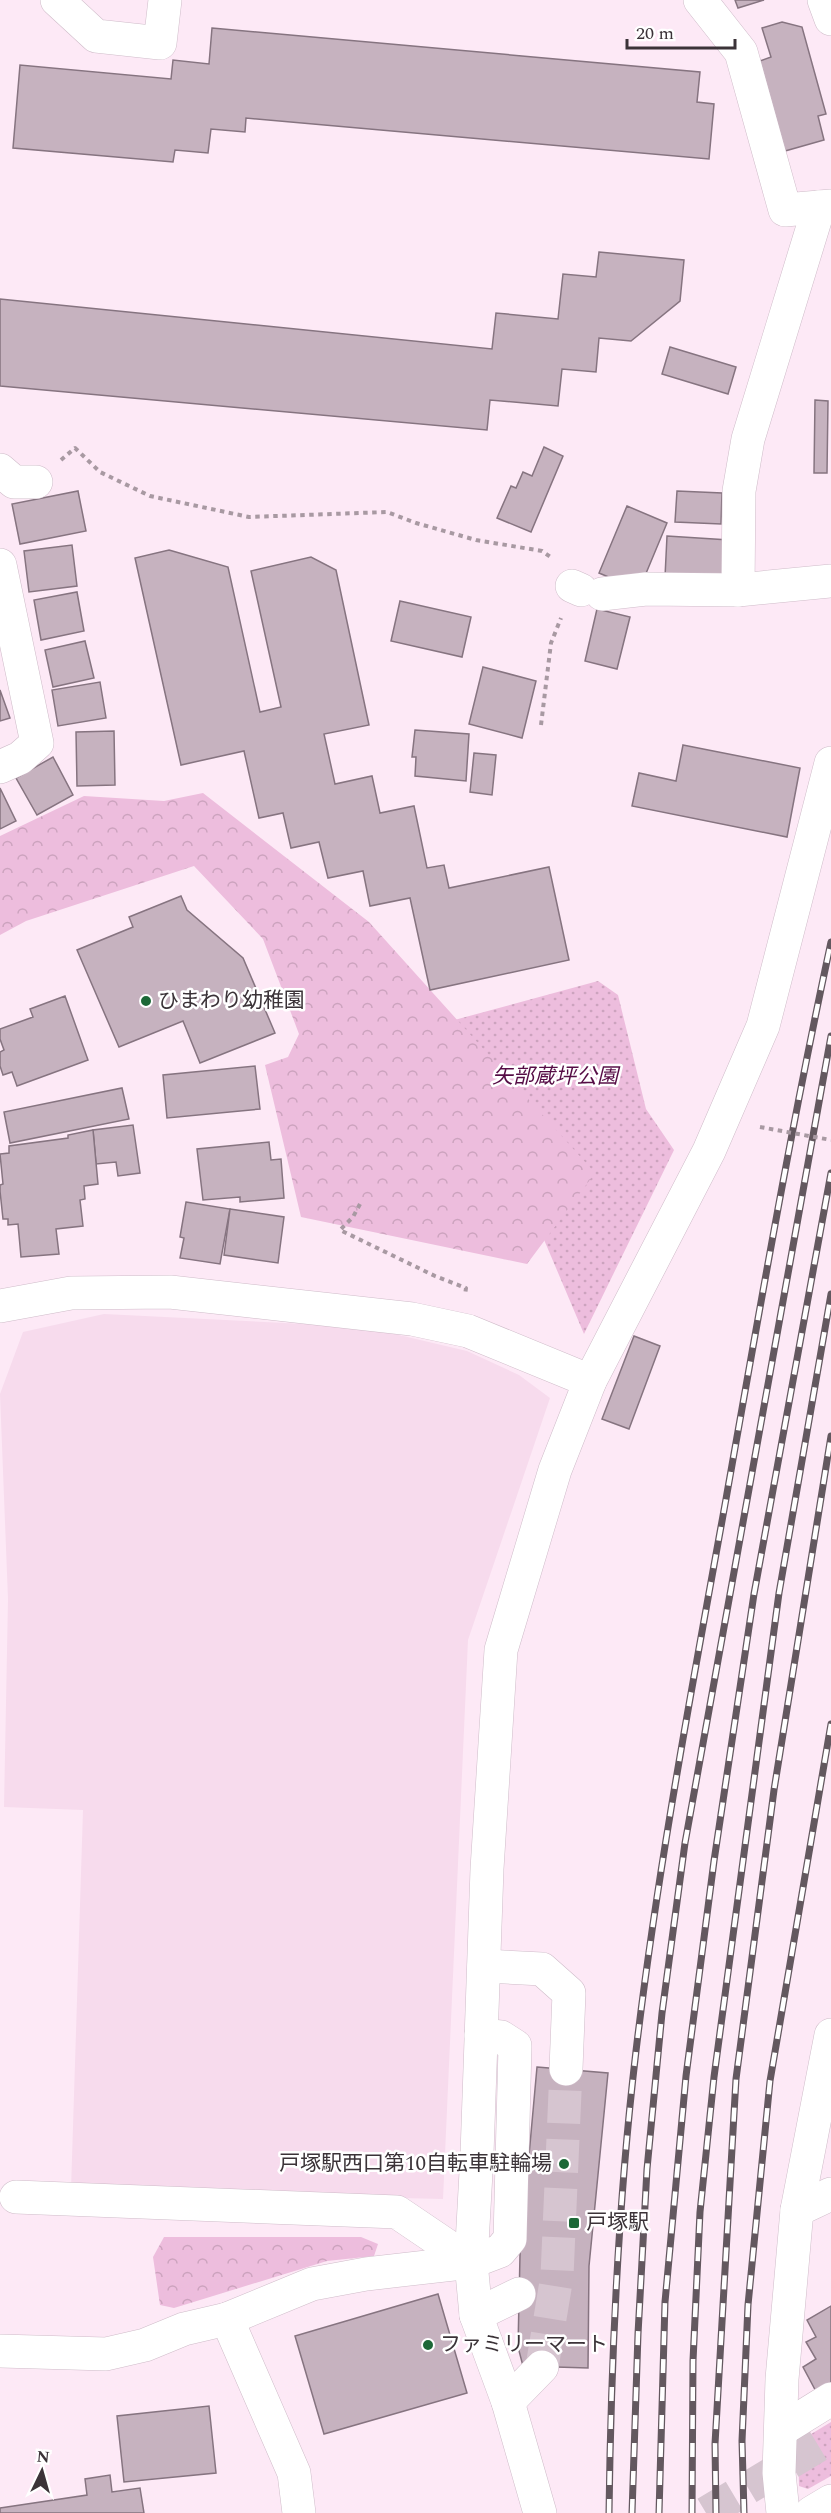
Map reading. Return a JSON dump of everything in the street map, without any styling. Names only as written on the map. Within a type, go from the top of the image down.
[{"type":"street","points":[[57,0],[96,36],[160,43],[165,0]]},
{"type":"street","points":[[700,0],[741,52],[785,210],[825,206],[748,439],[739,491],[738,590]]},
{"type":"street","points":[[824,0],[831,19]]},
{"type":"street","points":[[0,470],[14,482],[36,482]]},
{"type":"street","points":[[0,565],[38,743],[20,758],[0,766]]},
{"type":"street","points":[[585,590],[738,590],[831,581]]},
{"type":"street","points":[[540,2513],[508,2402],[476,2315],[471,2262],[487,1869],[501,1650],[555,1470],[590,1381],[710,1151],[763,1026],[831,763]]},
{"type":"street","points":[[0,1306],[71,1293],[170,1292],[401,1317],[468,1331],[590,1381]]},
{"type":"street","points":[[484,1966],[542,1969],[569,1993],[566,2069]]},
{"type":"street","points":[[783,2513],[778,2473],[782,2379],[797,2210],[824,2108],[831,2035]]},
{"type":"street","points":[[797,2210],[831,2194]]},
{"type":"street","points":[[16,2197],[397,2212],[471,2262]]},
{"type":"street","points":[[0,2351],[106,2354],[146,2345],[184,2330],[227,2319],[312,2283],[366,2274],[471,2262]]},
{"type":"street","points":[[476,2315],[519,2294]]},
{"type":"street","points":[[227,2319],[294,2473],[299,2513]]},
{"type":"street","points":[[508,2402],[542,2367]]},
{"type":"street","points":[[781,2430],[831,2399]]},
{"type":"street","points":[[811,2513],[831,2501]]},
{"type":"path","points":[[75,448],[100,472],[150,496],[249,516],[387,512],[476,540]]},
{"type":"path","points":[[760,1127],[831,1140]]},
{"type":"path","points":[[360,1204],[340,1230],[435,1276],[466,1288],[463,1302]]},
{"type":"shaded area","points":[[104,1314],[365,1327],[467,1351],[519,1375],[550,1398],[468,1640],[443,2199],[71,2190],[83,1810],[4,1807],[8,1599],[0,1394],[23,1332]]},
{"type":"green space","points":[[203,793],[369,922],[595,1173],[527,1264],[301,1217],[265,1065],[288,1057],[299,1034],[263,939],[194,866],[26,921],[0,935],[0,836],[84,796],[164,801]]},
{"type":"green space","name":"矢部蔵坪公園","points":[[598,981],[618,995],[646,1109],[674,1150],[584,1334],[506,1150],[425,1028]]},
{"type":"green space","points":[[164,2237],[361,2237],[378,2244],[374,2256],[327,2261],[174,2308],[160,2305],[153,2257]]},
{"type":"green space","points":[[831,2422],[831,2476],[808,2489],[799,2486],[798,2442]]},
{"type":"building","points":[[735,0],[764,0],[738,8]]},
{"type":"building","points":[[782,22],[802,27],[826,114],[818,116],[824,140],[785,151],[760,61],[771,57],[762,28]]},
{"type":"building","points":[[212,28],[700,72],[697,102],[714,104],[709,159],[246,118],[245,132],[211,129],[208,153],[175,150],[173,162],[13,148],[20,65],[171,79],[173,60],[209,64]]},
{"type":"building","points":[[599,252],[684,260],[680,301],[631,341],[599,338],[596,372],[562,369],[558,406],[490,400],[487,430],[0,386],[0,299],[492,349],[496,313],[558,319],[563,274],[596,277]]},
{"type":"building","points":[[670,347],[736,367],[728,394],[662,374]]},
{"type":"building","points":[[815,400],[828,401],[827,473],[814,473]]},
{"type":"building","points":[[544,447],[563,456],[531,532],[497,518],[511,486],[516,488],[523,472],[532,476]]},
{"type":"building","points":[[78,491],[86,531],[20,544],[12,504]]},
{"type":"building","points":[[677,491],[722,493],[721,524],[675,522]]},
{"type":"building","points":[[627,506],[667,523],[642,583],[618,581],[599,573]]},
{"type":"building","points":[[667,536],[729,540],[727,581],[665,577]]},
{"type":"building","points":[[72,545],[77,586],[29,592],[24,551]]},
{"type":"building","points":[[169,550],[228,567],[260,712],[281,707],[251,571],[311,557],[336,570],[369,725],[324,734],[335,784],[372,776],[380,813],[414,806],[427,868],[444,865],[449,888],[549,867],[569,960],[430,990],[410,898],[370,906],[363,871],[328,878],[319,842],[291,848],[283,813],[259,818],[244,751],[181,765],[135,558]]},
{"type":"building","points":[[77,592],[84,631],[41,640],[34,600]]},
{"type":"building","points":[[400,601],[471,617],[462,657],[391,641]]},
{"type":"building","points":[[597,609],[630,617],[617,669],[585,661]]},
{"type":"building","points":[[85,641],[94,678],[53,687],[45,650]]},
{"type":"building","points":[[483,667],[536,681],[522,738],[469,724]]},
{"type":"building","points":[[100,682],[106,718],[58,726],[52,690]]},
{"type":"building","points":[[0,690],[10,718],[0,721]]},
{"type":"building","points":[[415,730],[469,734],[466,781],[415,776],[416,757],[412,757]]},
{"type":"building","points":[[114,731],[115,785],[77,786],[76,732]]},
{"type":"building","points":[[683,745],[800,768],[787,837],[632,806],[639,773],[676,781]]},
{"type":"building","points":[[474,753],[496,755],[492,795],[470,792]]},
{"type":"building","points":[[53,757],[73,795],[37,815],[16,778]]},
{"type":"building","points":[[0,788],[16,821],[0,829]]},
{"type":"building","points":[[181,896],[187,910],[243,958],[275,1033],[200,1063],[183,1021],[119,1047],[77,950],[133,927],[129,917]]},
{"type":"building","points":[[65,996],[88,1060],[17,1086],[12,1072],[3,1075],[0,1066],[0,1052],[4,1050],[0,1039],[0,1029],[33,1017],[30,1009]]},
{"type":"building","points":[[255,1066],[260,1109],[167,1118],[163,1075]]},
{"type":"building","points":[[122,1088],[129,1119],[10,1143],[4,1112]]},
{"type":"building","points":[[133,1125],[140,1173],[118,1176],[116,1162],[96,1164],[93,1130]]},
{"type":"building","points":[[93,1130],[98,1184],[84,1186],[85,1199],[80,1200],[83,1226],[56,1229],[59,1254],[21,1257],[18,1224],[8,1225],[8,1219],[3,1219],[0,1154],[9,1153],[9,1146],[68,1138],[68,1135]]},
{"type":"building","points":[[269,1142],[271,1160],[281,1159],[284,1198],[240,1202],[240,1197],[203,1200],[197,1149]]},
{"type":"building","points":[[186,1202],[230,1209],[220,1264],[180,1258],[184,1238],[180,1237]]},
{"type":"building","points":[[230,1209],[284,1217],[278,1263],[224,1255]]},
{"type":"building","points":[[634,1336],[660,1346],[629,1429],[602,1419]]},
{"type":"building","name":"戸塚駅西口第10自転車駐輪場","points":[[537,2067],[608,2073],[589,2266],[588,2368],[523,2366],[518,2347],[520,2255]]},
{"type":"building","points":[[438,2294],[467,2393],[324,2434],[295,2336]]},
{"type":"building","points":[[831,2306],[831,2390],[819,2397],[803,2367],[816,2359],[806,2342],[816,2337],[807,2320]]},
{"type":"building","points":[[209,2406],[216,2473],[124,2482],[117,2416]]},
{"type":"building","points":[[110,2475],[112,2492],[140,2488],[144,2513],[0,2513],[0,2508],[87,2495],[85,2479]]},
{"type":"tunnel","points":[[542,2367],[557,2276],[566,2069]]},
{"type":"tunnel","points":[[706,2513],[831,2438]]},
{"type":"railway","points":[[609,2513],[620,2223],[630,2108],[645,1982],[677,1774],[763,1290],[802,1081],[831,942]]},
{"type":"railway","points":[[632,2513],[638,2334],[647,2169],[662,2013],[685,1843],[831,1036]]},
{"type":"railway","points":[[659,2513],[665,2302],[686,2076],[714,1861],[754,1594],[831,1173]]},
{"type":"railway","points":[[692,2513],[693,2361],[700,2212],[714,2077],[779,1593],[831,1294]]},
{"type":"railway","points":[[716,2513],[715,2444],[736,2079],[774,1790],[831,1436]]},
{"type":"railway","points":[[744,2513],[742,2441],[748,2305],[770,2081],[831,1724]]},
{"type":"place","name":"ひまわり幼稚園","points":[[146,1001]]},
{"type":"place","name":"戸塚駅西口第10自転車駐輪場","points":[[564,2164]]},
{"type":"place","name":"戸塚駅","points":[[574,2223]]},
{"type":"place","name":"ファミリーマート","points":[[428,2345]]}]
